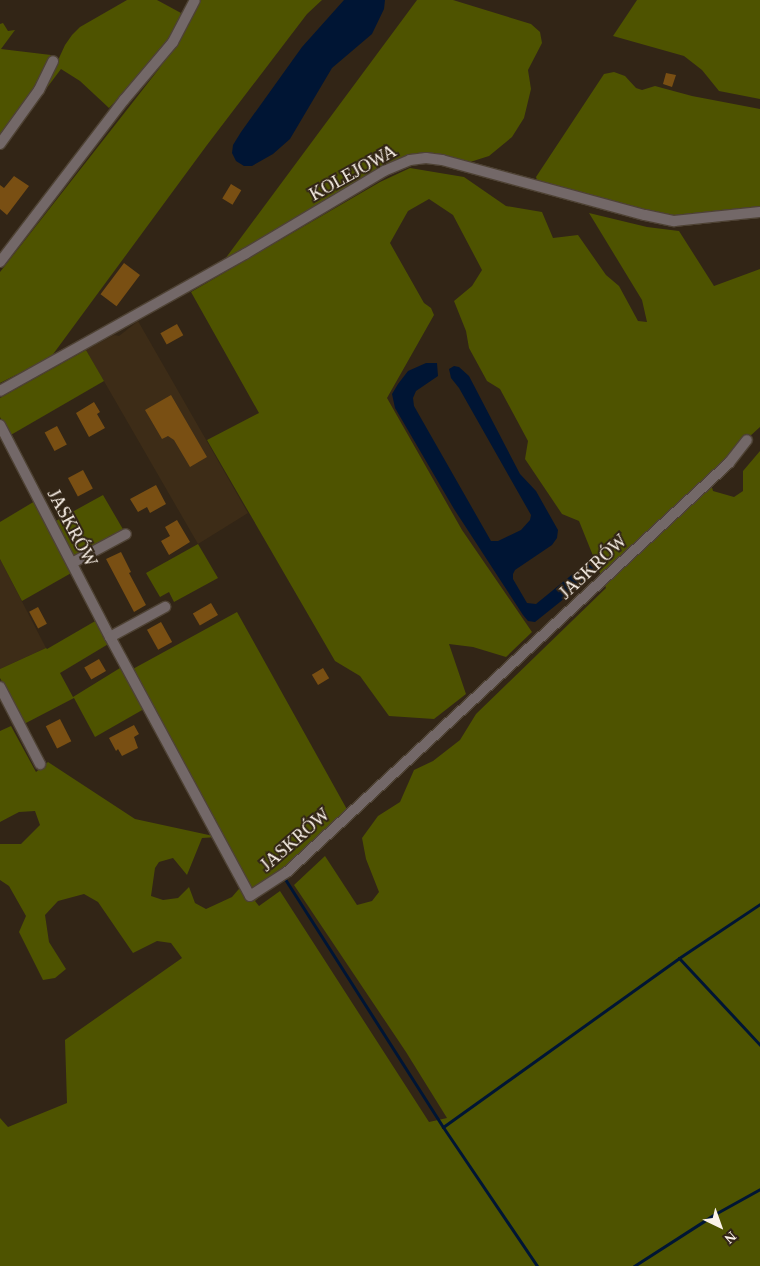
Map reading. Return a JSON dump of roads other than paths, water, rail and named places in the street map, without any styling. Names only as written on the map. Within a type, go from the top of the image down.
[{"type":"street","points":[[0,262],[124,100],[173,42],[195,0]]},
{"type":"street","points":[[0,144],[39,90],[53,60]]},
{"type":"street","name":"KOLEJOWA","points":[[0,391],[245,254],[384,171],[410,160],[426,158],[442,160],[626,210],[674,221],[760,212]]},
{"type":"street","name":"JASKRÓW","points":[[0,425],[110,637],[250,896],[286,872],[729,463],[747,440]]},
{"type":"street","points":[[72,563],[126,534]]},
{"type":"street","points":[[110,637],[165,607]]},
{"type":"street","points":[[0,687],[40,764]]},
{"type":"water","points":[[344,0],[385,0],[384,9],[372,34],[332,68],[290,139],[273,154],[252,166],[244,166],[236,161],[232,153],[233,145],[241,132],[302,47]]},
{"type":"water","points":[[426,363],[437,363],[438,376],[416,391],[413,398],[414,406],[491,541],[498,541],[521,530],[530,520],[531,515],[459,388],[451,378],[449,369],[454,366],[459,367],[469,376],[520,474],[536,491],[558,530],[557,538],[552,545],[515,570],[513,574],[513,579],[527,603],[536,604],[585,564],[588,563],[593,568],[593,573],[585,582],[535,622],[528,621],[523,615],[454,509],[395,408],[392,394],[398,384],[408,371]]},
{"type":"waterway","points":[[285,879],[443,1127],[537,1266]]},
{"type":"waterway","points":[[443,1127],[679,958],[760,904]]},
{"type":"waterway","points":[[679,958],[760,1045]]},
{"type":"waterway","points":[[634,1266],[715,1214],[760,1189]]}]
